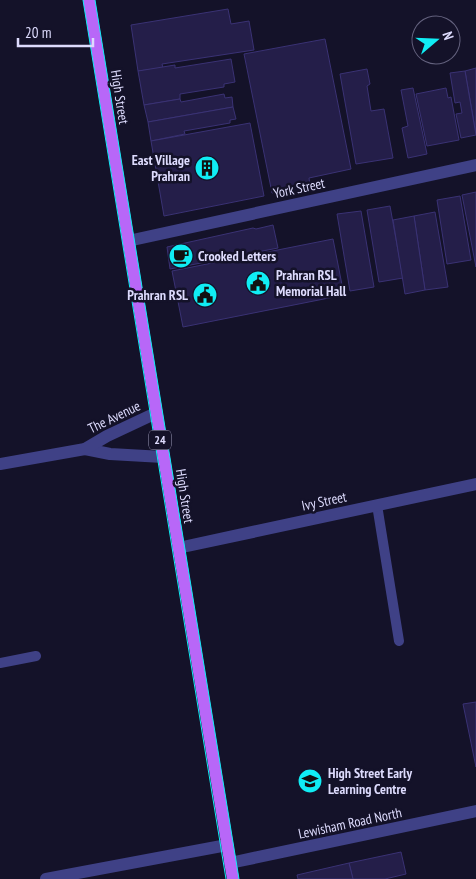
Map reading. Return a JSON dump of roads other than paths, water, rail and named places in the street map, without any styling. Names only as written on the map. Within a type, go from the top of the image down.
[{"type":"main road","name":"High Street","points":[[89,0],[233,879]]},
{"type":"street","name":"York Street","points":[[128,241],[476,165]]},
{"type":"street","name":"The Avenue","points":[[0,464],[85,449],[107,436],[156,413]]},
{"type":"street","name":"The Avenue","points":[[85,449],[110,454],[163,457]]},
{"type":"street","name":"Ivy Street","points":[[178,548],[476,484]]},
{"type":"street","name":"Lewisham Road North","points":[[230,864],[476,811]]},
{"type":"street","points":[[46,879],[227,845]]},
{"type":"lane","points":[[377,506],[399,641]]},
{"type":"lane","points":[[0,662],[36,656]]},
{"type":"tram line","points":[[83,0],[226,879]]},
{"type":"tram line","points":[[95,0],[239,879]]},
{"type":"place","name":"East Village Prahran","points":[[207,168]]},
{"type":"place","name":"Crooked Letters","points":[[181,256]]},
{"type":"place","name":"Prahran RSL Memorial Hall","points":[[258,283]]},
{"type":"place","name":"Prahran RSL","points":[[205,295]]},
{"type":"place","name":"High Street Early Learning Centre","points":[[310,781]]}]
